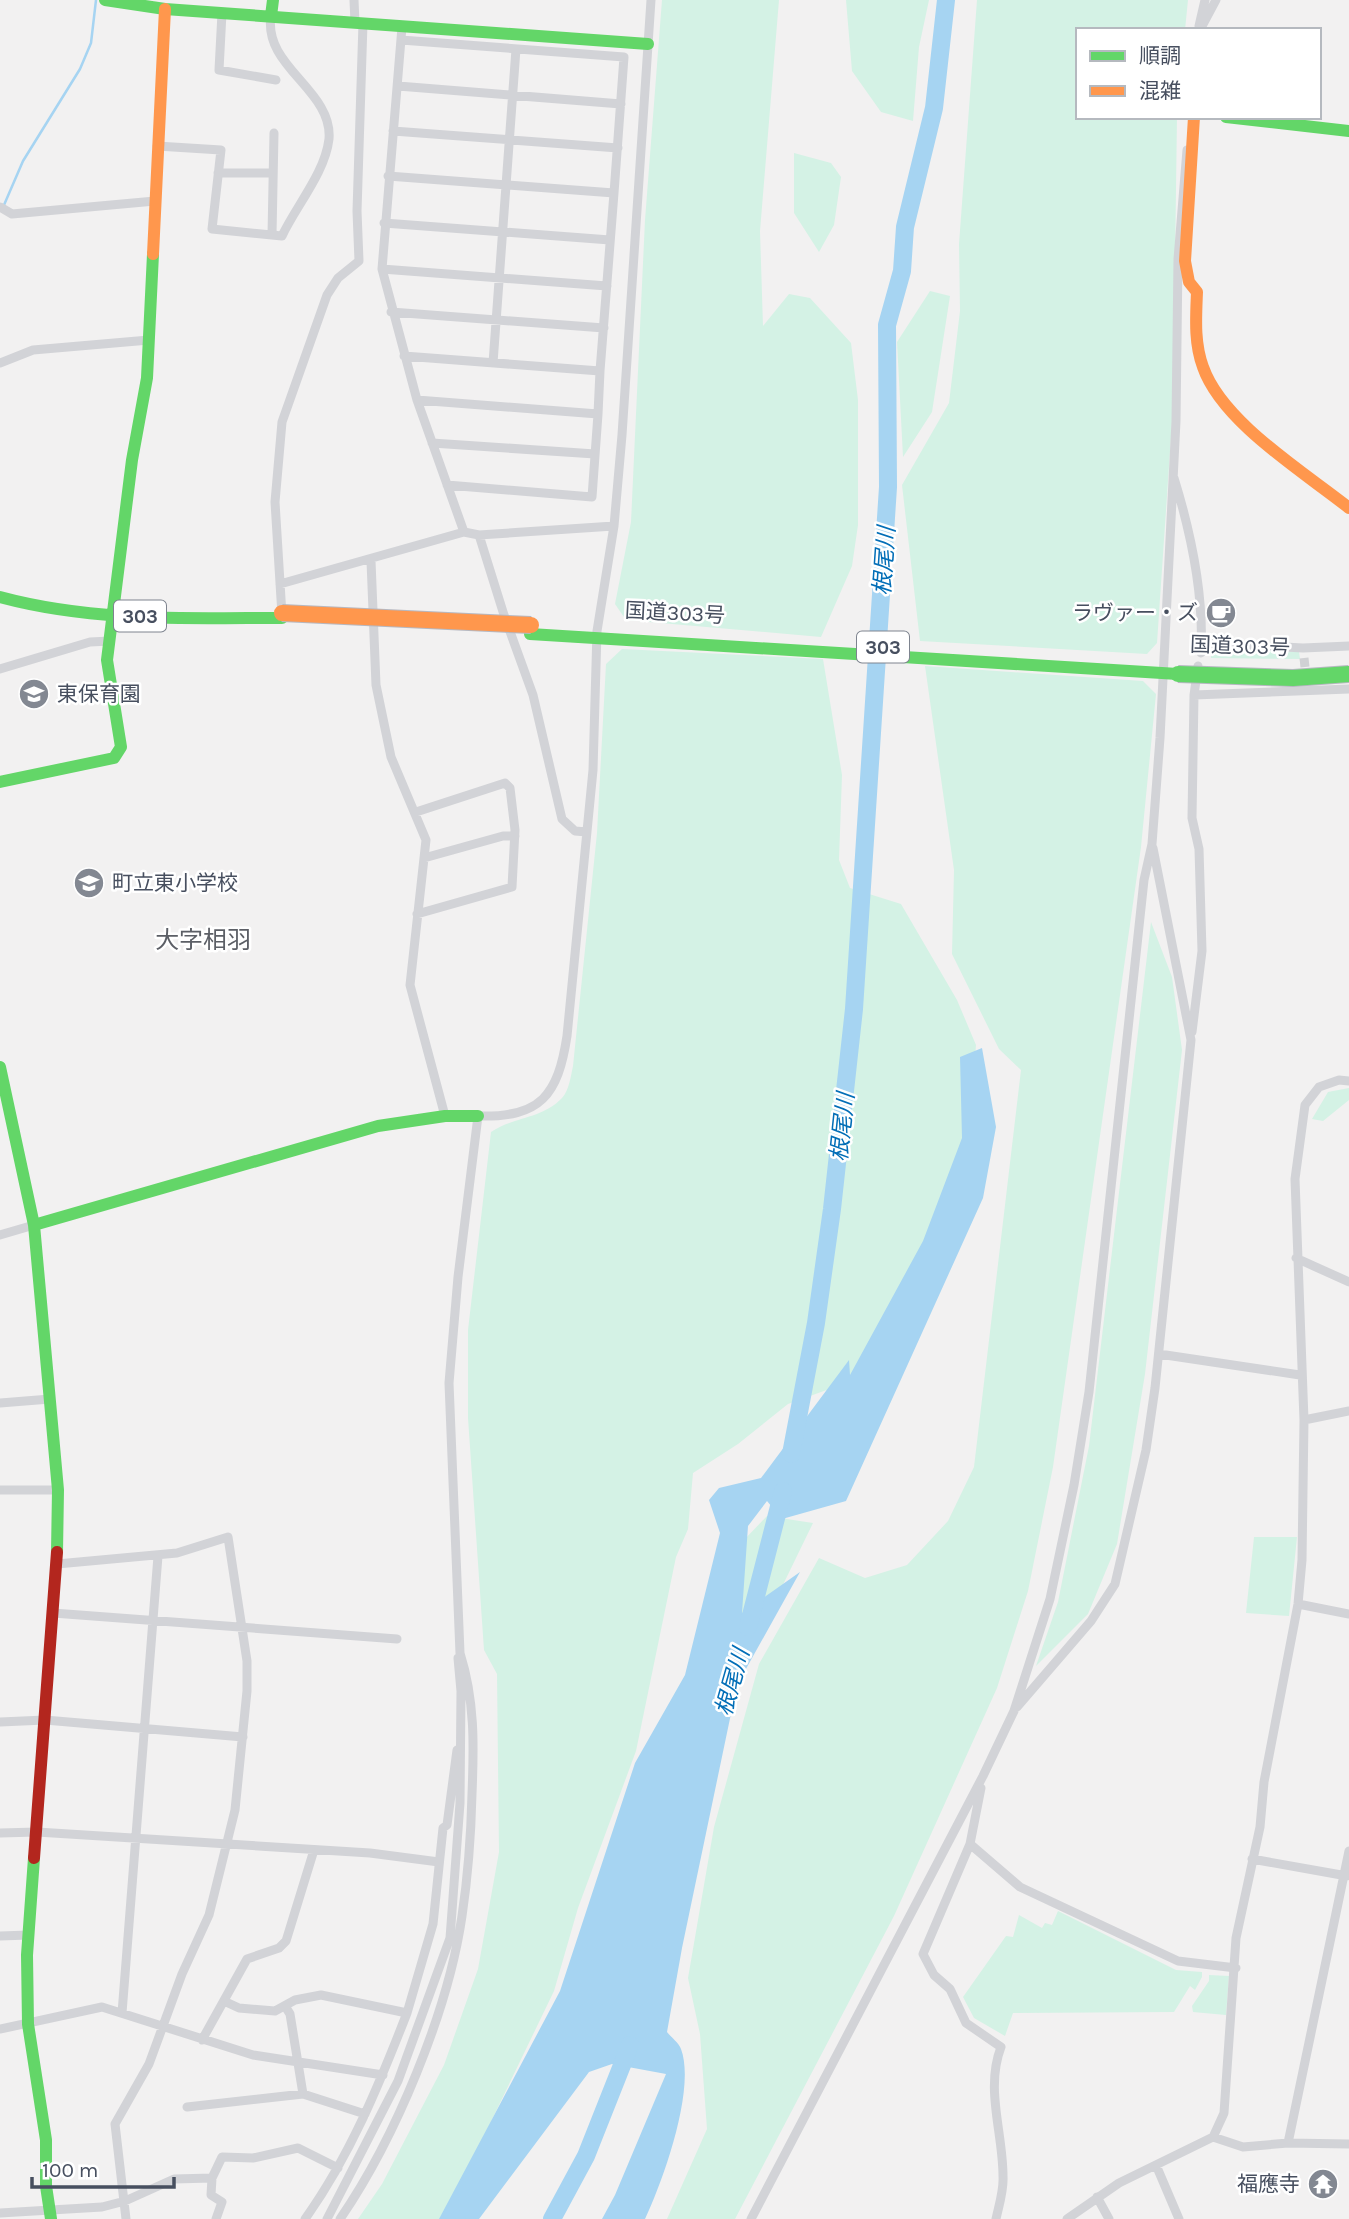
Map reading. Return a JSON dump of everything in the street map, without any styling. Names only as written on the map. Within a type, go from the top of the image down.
[{"type":"main road","points":[[106,0],[164,4],[222,13],[272,8],[401,33],[648,44]]},
{"type":"main road","points":[[0,782],[114,758],[121,747],[107,681],[132,460],[147,378],[164,4]]},
{"type":"main road","points":[[1194,119],[1185,261],[1189,282],[1197,292],[1195,326],[1203,367],[1221,400],[1256,433],[1349,508]]},
{"type":"main road","points":[[1244,119],[1349,131]]},
{"type":"main road","name":"国道303号","points":[[0,588],[34,599],[114,611]]},
{"type":"main road","name":"国道303号","points":[[0,597],[33,608],[282,615],[1293,678],[1349,674]]},
{"type":"main road","points":[[0,606],[33,608]]},
{"type":"main road","name":"国道303号","points":[[1163,669],[1293,670],[1349,666]]},
{"type":"main road","points":[[0,1067],[34,1225],[58,1490],[57,1564],[29,1935],[28,2024],[46,2140],[51,2214]]},
{"type":"main road","points":[[34,1225],[378,1126],[445,1116],[478,1116]]},
{"type":"street","points":[[282,615],[275,502],[282,422],[327,296],[338,278],[359,261],[359,23],[354,0]]},
{"type":"street","points":[[340,2219],[371,2166],[421,2060],[448,1979],[462,1917],[474,1730],[472,1700],[460,1653],[449,1384],[455,1301],[478,1116],[508,1117],[527,1112],[555,1086],[562,1066],[593,770],[597,635],[614,526],[651,0]]},
{"type":"street","points":[[1199,28],[1205,0]]},
{"type":"street","points":[[1200,28],[1216,0]]},
{"type":"street","points":[[157,146],[221,150],[212,229],[282,236],[315,178],[329,138],[327,117],[323,108],[284,62],[270,27],[272,8]]},
{"type":"street","points":[[222,13],[219,70],[276,80]]},
{"type":"street","points":[[447,485],[592,497],[624,57],[516,49],[401,33],[382,269],[391,312],[417,400],[432,443],[447,485],[464,532]]},
{"type":"street","points":[[493,363],[516,49]]},
{"type":"street","points":[[398,86],[621,104]]},
{"type":"street","points":[[751,2219],[983,1776],[1014,1710],[1050,1599],[1081,1446],[1114,1172],[1114,1143],[1125,1069],[1144,880],[1152,844],[1172,473],[1178,260],[1185,162],[1194,119]]},
{"type":"street","points":[[393,131],[618,148]]},
{"type":"street","points":[[271,235],[274,133]]},
{"type":"street","points":[[218,173],[273,173]]},
{"type":"street","points":[[388,176],[614,193]]},
{"type":"street","points":[[0,207],[12,214],[155,201]]},
{"type":"street","points":[[384,223],[610,240]]},
{"type":"street","points":[[382,269],[607,286]]},
{"type":"street","points":[[391,312],[604,328]]},
{"type":"street","points":[[0,363],[33,350],[149,340]]},
{"type":"street","points":[[404,356],[600,371]]},
{"type":"street","points":[[417,400],[598,414]]},
{"type":"street","points":[[432,443],[595,454]]},
{"type":"street","points":[[1172,473],[1184,511],[1197,579],[1201,648],[1304,653],[1349,646]]},
{"type":"street","points":[[280,584],[371,561],[464,532],[479,535],[614,526]]},
{"type":"street","points":[[479,535],[533,695],[562,819],[575,831],[587,832]]},
{"type":"street","points":[[371,561],[376,685],[391,757],[400,784],[416,812],[426,840],[410,985],[445,1116]]},
{"type":"street","points":[[0,668],[90,642],[110,641]]},
{"type":"street","points":[[1014,1710],[1091,1621],[1115,1584],[1146,1450],[1159,1354],[1202,951],[1199,849],[1192,818],[1194,695],[1198,666]]},
{"type":"street","points":[[1194,695],[1349,689]]},
{"type":"street","points":[[416,812],[505,783],[510,788],[515,836],[512,887],[417,914]]},
{"type":"street","points":[[424,858],[503,836],[515,836]]},
{"type":"street","points":[[1152,844],[1191,1040]]},
{"type":"street","points":[[1068,2219],[1097,2197],[1213,2137],[1224,2113],[1236,1938],[1298,1604],[1304,1518],[1304,1420],[1300,1375],[1295,1179],[1306,1105],[1319,1087],[1349,1081]]},
{"type":"street","points":[[0,1235],[34,1225]]},
{"type":"street","points":[[1296,1258],[1349,1282]]},
{"type":"street","points":[[1159,1354],[1300,1375]]},
{"type":"street","points":[[0,1403],[50,1399]]},
{"type":"street","points":[[1304,1420],[1349,1411]]},
{"type":"street","points":[[0,1490],[58,1490]]},
{"type":"street","points":[[57,1564],[158,1556],[228,1537],[242,1627],[247,1691],[235,1810],[227,1845],[209,1915],[181,1974],[164,2028],[149,2064],[115,2124],[115,2143],[126,2219]]},
{"type":"street","points":[[122,2013],[158,1556]]},
{"type":"street","points":[[1298,1604],[1349,1614]]},
{"type":"street","points":[[53,1613],[397,1639]]},
{"type":"street","points":[[327,2219],[398,2081],[450,1938],[461,1745],[457,1658],[460,1653]]},
{"type":"street","points":[[0,1723],[45,1720],[243,1737]]},
{"type":"street","points":[[305,2219],[338,2168],[365,2114],[407,2013],[433,1924],[443,1828],[447,1825],[456,1751],[461,1745]]},
{"type":"street","points":[[983,1776],[970,1844],[923,1954],[934,1975],[950,1989],[966,2023],[1001,2047],[994,2065],[995,2116],[1003,2177],[996,2219]]},
{"type":"street","points":[[0,1833],[37,1832],[314,1850],[439,1862]]},
{"type":"street","points":[[970,1844],[1020,1887],[1081,1916],[1178,1961],[1236,1968]]},
{"type":"street","points":[[202,2040],[247,1959],[279,1948],[286,1941],[314,1850]]},
{"type":"street","points":[[1288,2143],[1346,1876],[1349,1851]]},
{"type":"street","points":[[1252,1859],[1346,1876]]},
{"type":"street","points":[[0,1936],[29,1935]]},
{"type":"street","points":[[226,2001],[239,2008],[263,2011],[285,2007],[302,1998],[321,1995],[407,2013]]},
{"type":"street","points":[[0,2029],[102,2007],[253,2055],[383,2075]]},
{"type":"street","points":[[285,2007],[290,2014],[303,2094]]},
{"type":"street","points":[[187,2107],[303,2094],[365,2114]]},
{"type":"street","points":[[1213,2137],[1243,2147],[1288,2143],[1349,2144]]},
{"type":"street","points":[[216,2219],[222,2202],[211,2195],[212,2178],[222,2157],[253,2158],[298,2147],[338,2168]]},
{"type":"street","points":[[1156,2165],[1179,2219]]},
{"type":"street","points":[[0,2213],[51,2214],[102,2207],[125,2201],[174,2179],[212,2178]]},
{"type":"street","points":[[1097,2197],[1109,2219]]},
{"type":"green space","points":[[662,0],[779,0],[760,231],[763,326],[789,294],[810,298],[851,343],[858,400],[858,525],[852,566],[821,637],[626,620],[615,604],[631,522],[645,220]]},
{"type":"green space","points":[[846,0],[929,0],[919,47],[913,121],[881,112],[852,71]]},
{"type":"green space","points":[[977,0],[1188,0],[1185,28],[1076,28],[1076,119],[1177,119],[1173,407],[1157,643],[1147,654],[920,641],[902,485],[949,403],[960,311],[959,244]]},
{"type":"green space","points":[[794,153],[831,163],[841,177],[834,225],[819,252],[794,213]]},
{"type":"green space","points":[[930,291],[950,296],[932,412],[903,457],[897,342]]},
{"type":"green space","points":[[622,649],[823,659],[842,775],[839,860],[850,888],[901,904],[957,1000],[976,1045],[967,1160],[868,1375],[788,1404],[738,1444],[693,1473],[688,1529],[676,1557],[636,1751],[578,1908],[554,1991],[444,2219],[358,2219],[382,2184],[444,2065],[478,1969],[499,1852],[497,1674],[484,1650],[468,1418],[468,1330],[491,1132],[554,1105],[568,1087],[573,1066],[597,833],[606,664]]},
{"type":"green space","points":[[1211,650],[1299,652],[1300,659],[1211,658]]},
{"type":"green space","points":[[925,666],[1143,681],[1156,694],[1141,847],[1053,1467],[1028,1591],[997,1688],[894,1916],[735,2219],[667,2219],[707,2129],[700,2034],[688,1978],[714,1827],[759,1664],[819,1558],[865,1578],[907,1565],[948,1521],[974,1467],[1021,1070],[999,1049],[952,954],[954,870]]},
{"type":"green space","points":[[1151,922],[1172,977],[1182,1050],[1145,1374],[1117,1544],[1088,1614],[1036,1666],[1058,1602],[1089,1446]]},
{"type":"green space","points":[[1349,1088],[1349,1100],[1323,1121],[1312,1119],[1328,1092]]},
{"type":"green space","points":[[767,1516],[813,1523],[760,1632],[713,1661],[718,1567]]},
{"type":"green space","points":[[1254,1537],[1297,1537],[1289,1616],[1246,1613]]},
{"type":"green space","points":[[1058,1911],[1176,1970],[1202,1972],[1202,1977],[1195,1990],[1190,1986],[1174,2012],[1013,2013],[1005,2036],[974,2018],[963,1997],[1006,1936],[1013,1937],[1019,1915],[1042,1928],[1045,1923],[1052,1925]]},
{"type":"green space","points":[[1209,1975],[1229,1976],[1226,2015],[1193,2012],[1192,2006],[1209,1981]]},
{"type":"water","points":[[982,1048],[996,1127],[983,1198],[846,1501],[782,1519],[767,1501],[748,1526],[742,1613],[800,1572],[737,1685],[667,2032],[680,2047],[684,2066],[681,2110],[668,2159],[645,2219],[602,2219],[615,2195],[666,2074],[612,2064],[589,2072],[479,2219],[439,2219],[560,1991],[635,1763],[685,1675],[720,1533],[709,1500],[719,1488],[761,1478],[849,1360],[850,1375],[923,1241],[962,1138],[960,1057]]},
{"type":"waterway","points":[[4,205],[23,161],[80,69],[91,43],[96,0]]},
{"type":"waterway","name":"根尾川","points":[[791,1454],[816,1323],[832,1209],[854,1009],[888,487],[887,325],[902,271],[905,227],[934,108],[946,0]]},
{"type":"waterway","name":"根尾川","points":[[748,1627],[783,1491]]},
{"type":"waterway","name":"根尾川","points":[[552,2219],[586,2156],[630,2045]]},
{"type":"tunnel","points":[[1304,658],[1307,685]]},
{"type":"traffic: fast","points":[[105,0],[165,9],[648,44]]},
{"type":"traffic: fast","points":[[271,16],[273,0]]},
{"type":"traffic: fast","points":[[1244,119],[1349,131]]},
{"type":"traffic: fast","points":[[0,782],[114,758],[121,747],[107,660],[132,460],[147,378],[153,254]]},
{"type":"traffic: fast","points":[[0,597],[105,615],[282,618]]},
{"type":"traffic: fast","points":[[530,634],[1178,674]]},
{"type":"traffic: fast","points":[[1178,674],[1293,678],[1349,674]]},
{"type":"traffic: fast","points":[[0,1067],[34,1225],[58,1490],[57,1552]]},
{"type":"traffic: fast","points":[[34,1225],[378,1126],[445,1116],[478,1116]]},
{"type":"traffic: fast","points":[[34,1858],[27,1955],[28,2024],[46,2140],[46,2186],[51,2219]]},
{"type":"traffic: slow","points":[[153,254],[165,9]]},
{"type":"traffic: slow","points":[[1194,119],[1185,261],[1189,282],[1197,292],[1197,339],[1203,367],[1227,407],[1246,426],[1266,445],[1349,508]]},
{"type":"traffic: slow","points":[[282,613],[531,625]]},
{"type":"traffic: jam","points":[[34,1858],[57,1552]]},
{"type":"place","name":"ラヴァー・ズ","points":[[1221,613]]},
{"type":"place","name":"東保育園","points":[[34,694]]},
{"type":"place","name":"町立東小学校","points":[[89,883]]},
{"type":"place","name":"福應寺","points":[[1323,2184]]},
{"type":"district","name":"大字相羽","points":[[203,940]]}]
